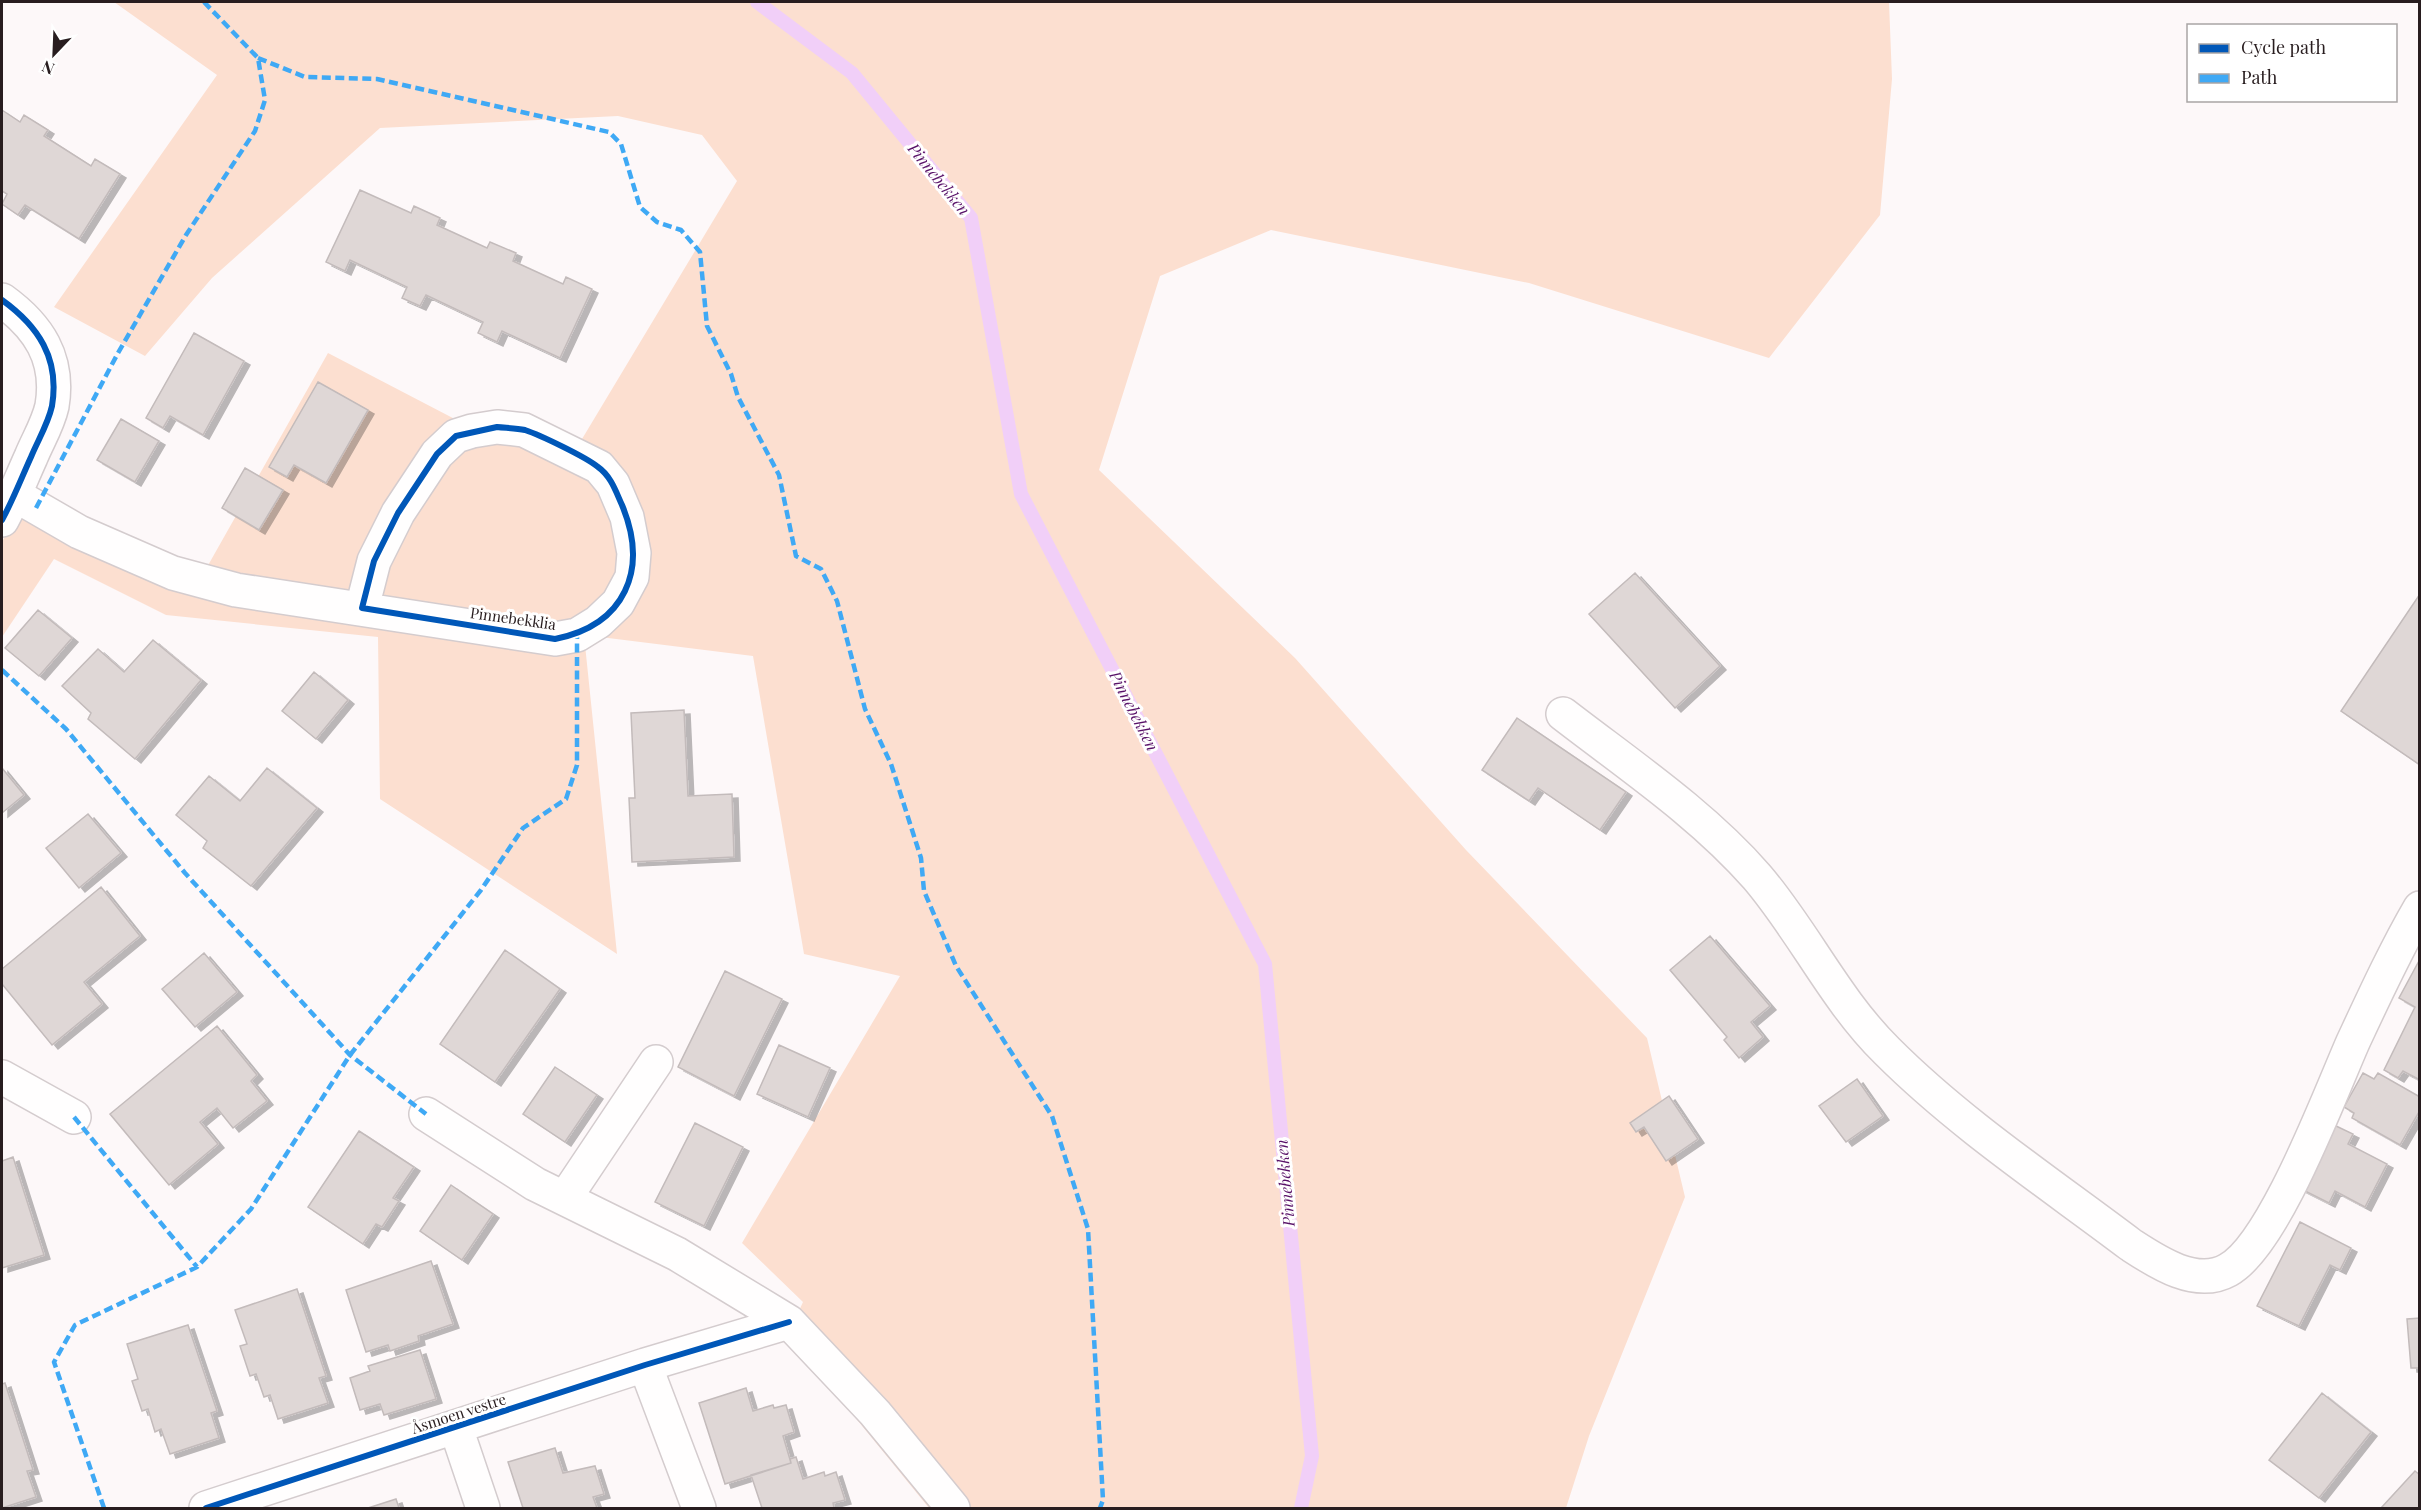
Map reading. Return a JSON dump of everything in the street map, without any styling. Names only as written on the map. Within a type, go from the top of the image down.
[{"type":"street","name":"Pinnebekklia","points":[[2,300],[21,314],[44,341],[53,389],[46,425],[8,508],[79,532],[173,573],[236,590],[555,639],[577,635],[598,622],[618,603],[632,576],[634,553],[627,517],[613,484],[599,467],[524,430],[497,427],[456,436],[437,454],[398,513],[374,561],[362,608]]},
{"type":"street","points":[[1563,714],[1697,819],[1755,875],[1851,1009],[1885,1050],[1920,1083],[2131,1245],[2160,1264],[2187,1273],[2208,1276],[2228,1270],[2255,1245],[2298,1169],[2354,1042],[2420,908]]},
{"type":"street","points":[[565,1198],[656,1062]]},
{"type":"street","points":[[2,1077],[74,1117]]},
{"type":"street","points":[[426,1114],[536,1184],[677,1254],[789,1322],[874,1413],[953,1509]]},
{"type":"street","name":"Åsmoen vestre","points":[[206,1509],[283,1497],[456,1428],[645,1365],[789,1322]]},
{"type":"street","points":[[645,1365],[699,1509]]},
{"type":"street","points":[[456,1428],[483,1509]]},
{"type":"shaded area","points":[[114,2],[1889,2],[1892,79],[1880,215],[1769,358],[1529,283],[1271,230],[1160,276],[1099,470],[1295,658],[1466,850],[1647,1038],[1685,1197],[1589,1436],[1566,1508],[929,1508],[788,1335],[803,1302],[742,1243],[900,976],[804,954],[753,656],[584,635],[617,954],[380,799],[378,637],[166,615],[54,559],[2,637],[2,542],[26,496],[202,576],[328,353],[472,428],[582,439],[737,181],[702,135],[618,116],[380,128],[212,278],[145,356],[54,307],[217,75]]},
{"type":"building","points":[[2,110],[20,122],[24,115],[48,130],[44,136],[91,166],[95,159],[120,174],[79,239],[25,205],[18,215],[2,204],[7,194],[2,191]]},
{"type":"building","points":[[360,190],[411,213],[414,206],[440,218],[437,225],[487,248],[490,242],[516,253],[513,261],[563,284],[566,277],[592,289],[560,358],[502,331],[497,342],[478,333],[483,322],[426,295],[420,306],[402,298],[407,287],[350,260],[345,271],[326,262]]},
{"type":"building","points":[[194,333],[244,361],[203,435],[170,416],[163,428],[146,418]]},
{"type":"building","points":[[318,382],[368,410],[326,483],[294,465],[287,477],[269,467]]},
{"type":"building","points":[[121,419],[159,441],[135,482],[97,460]]},
{"type":"building","points":[[245,468],[283,490],[259,530],[222,508]]},
{"type":"building","points":[[1635,573],[1720,666],[1675,708],[1589,614]]},
{"type":"building","points":[[2420,594],[2420,765],[2341,711]]},
{"type":"building","points":[[38,610],[72,638],[39,676],[5,648]]},
{"type":"building","points":[[153,640],[201,680],[135,759],[88,719],[91,713],[62,686],[98,649],[124,672]]},
{"type":"building","points":[[314,672],[348,700],[316,739],[282,711]]},
{"type":"building","points":[[684,710],[688,796],[732,794],[734,857],[632,862],[629,798],[635,798],[631,713]]},
{"type":"building","points":[[1517,718],[1626,792],[1600,830],[1538,788],[1529,801],[1482,770]]},
{"type":"building","points":[[2,768],[24,795],[2,813]]},
{"type":"building","points":[[267,768],[317,808],[251,886],[203,848],[207,841],[176,815],[209,776],[240,801]]},
{"type":"building","points":[[88,814],[121,853],[79,888],[46,848]]},
{"type":"building","points":[[101,887],[140,936],[84,982],[102,1004],[52,1045],[2,984],[2,969]]},
{"type":"building","points":[[1710,936],[1770,1006],[1751,1022],[1763,1037],[1739,1058],[1724,1040],[1727,1037],[1670,970]]},
{"type":"building","points":[[505,950],[560,989],[495,1082],[440,1044]]},
{"type":"building","points":[[204,953],[237,992],[195,1027],[162,989]]},
{"type":"building","points":[[2420,959],[2420,1080],[2403,1071],[2398,1078],[2384,1070],[2415,1007],[2399,998]]},
{"type":"building","points":[[725,971],[782,999],[734,1096],[678,1067]]},
{"type":"building","points":[[217,1026],[257,1075],[251,1081],[267,1101],[233,1128],[217,1108],[200,1122],[218,1144],[169,1185],[110,1114]]},
{"type":"building","points":[[779,1045],[830,1068],[808,1117],[757,1094]]},
{"type":"building","points":[[555,1067],[597,1095],[565,1142],[523,1114]]},
{"type":"building","points":[[2363,1073],[2374,1079],[2378,1073],[2420,1097],[2420,1110],[2400,1145],[2352,1118],[2354,1113],[2344,1107]]},
{"type":"building","points":[[1857,1079],[1883,1116],[1846,1142],[1819,1106]]},
{"type":"building","points":[[1669,1096],[1698,1139],[1666,1161],[1644,1127],[1636,1132],[1630,1123]]},
{"type":"building","points":[[695,1123],[743,1147],[704,1226],[655,1202]]},
{"type":"building","points":[[2334,1125],[2353,1134],[2348,1144],[2387,1164],[2365,1207],[2335,1191],[2329,1203],[2301,1189]]},
{"type":"building","points":[[359,1131],[414,1167],[393,1198],[399,1201],[382,1227],[376,1224],[363,1244],[308,1207]]},
{"type":"building","points":[[13,1157],[44,1255],[2,1268],[2,1161]]},
{"type":"building","points":[[451,1185],[493,1214],[462,1260],[420,1231]]},
{"type":"building","points":[[2300,1222],[2351,1248],[2340,1270],[2330,1265],[2299,1326],[2257,1306]]},
{"type":"building","points":[[431,1261],[453,1324],[418,1336],[419,1341],[390,1351],[388,1345],[366,1352],[346,1290]]},
{"type":"building","points":[[297,1289],[326,1376],[319,1378],[328,1403],[278,1419],[270,1395],[264,1397],[256,1374],[250,1376],[240,1346],[247,1344],[235,1310]]},
{"type":"building","points":[[2420,1318],[2420,1368],[2411,1368],[2407,1319]]},
{"type":"building","points":[[188,1325],[217,1411],[211,1413],[219,1438],[170,1454],[161,1429],[155,1432],[148,1409],[142,1411],[132,1381],[138,1379],[127,1344]]},
{"type":"building","points":[[420,1350],[436,1399],[384,1415],[380,1404],[360,1410],[350,1378],[370,1371],[368,1366]]},
{"type":"building","points":[[5,1383],[33,1470],[27,1471],[36,1497],[2,1508],[2,1384]]},
{"type":"building","points":[[746,1388],[753,1411],[773,1405],[774,1408],[786,1405],[794,1432],[783,1436],[791,1463],[725,1484],[699,1403]]},
{"type":"building","points":[[2322,1393],[2371,1432],[2319,1498],[2269,1460]]},
{"type":"building","points":[[555,1448],[563,1473],[595,1466],[604,1494],[593,1497],[597,1508],[523,1508],[508,1462]]},
{"type":"building","points":[[796,1457],[803,1479],[824,1472],[825,1476],[836,1472],[845,1500],[833,1503],[834,1508],[762,1508],[751,1475],[791,1463],[790,1459]]},
{"type":"building","points":[[2415,1471],[2420,1475],[2420,1508],[2381,1508]]},
{"type":"building","points":[[396,1499],[399,1508],[368,1508]]},
{"type":"waterway","name":"Pinnebekken","points":[[757,2],[852,73],[971,218],[1021,494],[1265,964],[1312,1456],[1301,1508]]},
{"type":"marked path","points":[[36,508],[118,353],[186,235],[255,131],[265,100],[258,58],[204,2]]},
{"type":"marked path","points":[[258,58],[305,77],[377,79],[609,132],[621,144],[640,207],[657,222],[681,230],[700,252],[707,326],[731,374],[738,397],[779,475],[796,556],[821,569],[837,601],[865,709],[891,764],[921,858],[924,891],[956,966],[1052,1116],[1088,1229],[1103,1500],[1100,1508]]},
{"type":"marked path","points":[[104,1508],[54,1362],[75,1325],[197,1267],[251,1209],[350,1055],[481,890],[523,828],[566,799],[577,765],[577,635]]},
{"type":"marked path","points":[[2,670],[66,729],[185,873],[350,1055],[426,1114]]},
{"type":"marked path","points":[[74,1117],[197,1267]]},
{"type":"cycle path","points":[[2,300],[36,332],[49,358],[54,389],[48,419],[2,520]]},
{"type":"cycle path","points":[[497,427],[525,430],[552,441],[592,463],[610,480],[630,529],[633,551],[631,572],[625,591],[614,608],[599,621],[579,632],[555,639],[362,608],[374,561],[398,513],[437,454],[456,436],[497,427]]},
{"type":"cycle path","points":[[206,1508],[645,1365],[789,1322]]}]
